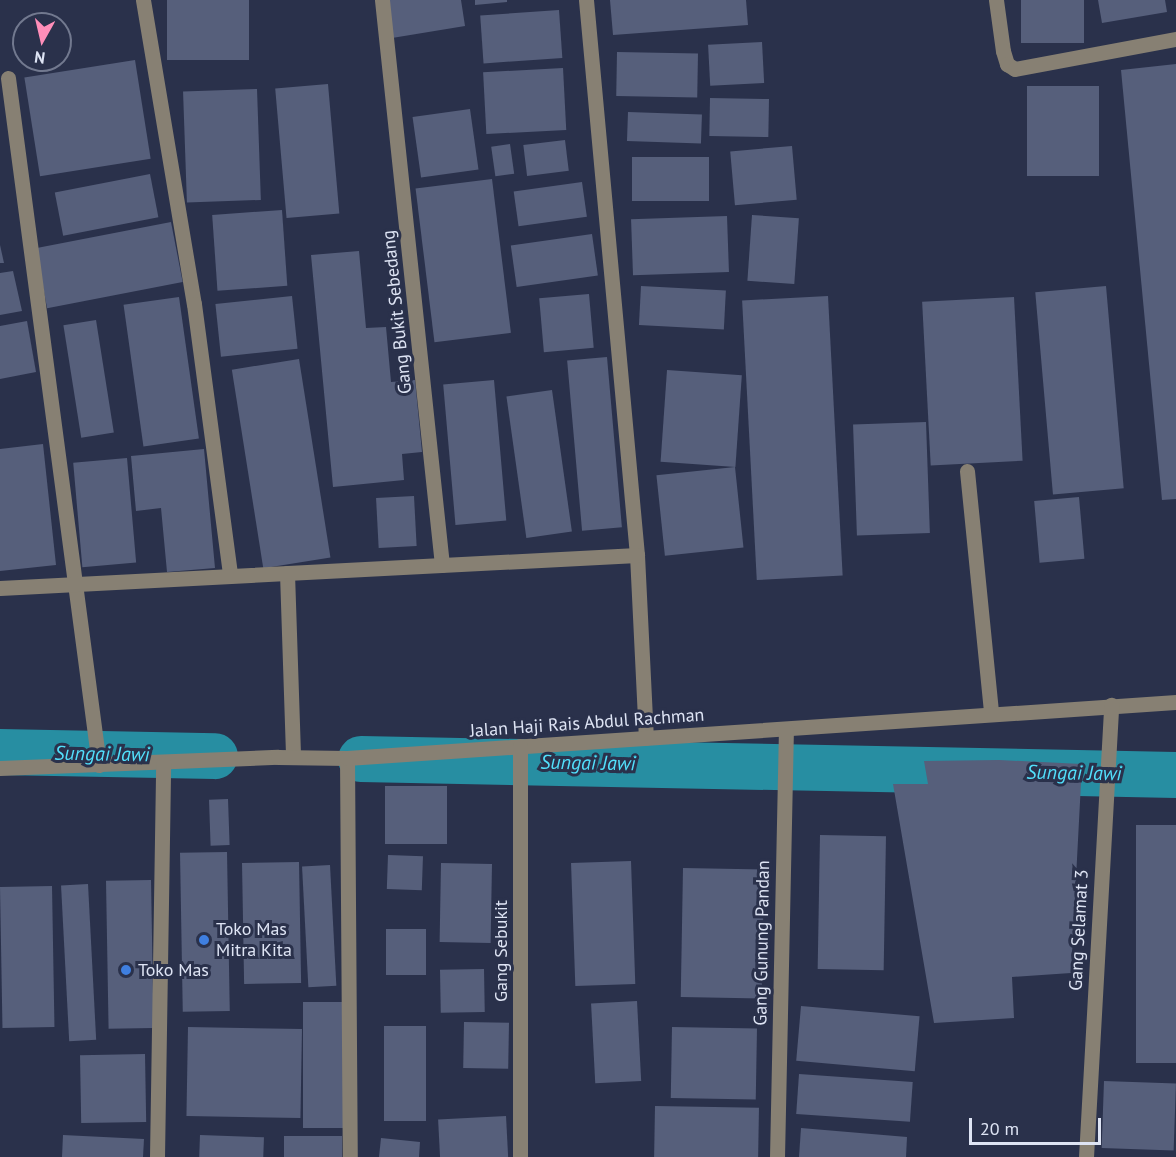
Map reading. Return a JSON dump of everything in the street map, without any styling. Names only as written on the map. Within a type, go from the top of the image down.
[{"type":"street","points":[[143,0],[192,293],[230,576]]},
{"type":"street","name":"Gang Bukit Sebedang","points":[[382,0],[390,56],[442,565]]},
{"type":"street","points":[[586,0],[637,555],[646,738]]},
{"type":"street","points":[[996,0],[1003,51],[1007,64],[1015,69],[1176,39]]},
{"type":"street","points":[[8,78],[81,611],[87,684],[99,765]]},
{"type":"street","points":[[967,471],[991,713]]},
{"type":"street","points":[[0,588],[637,555]]},
{"type":"street","points":[[287,573],[293,757]]},
{"type":"street","name":"Jalan Haji Rais Abdul Rachman","points":[[0,768],[293,757],[347,759],[1176,702]]},
{"type":"street","name":"Gang Selamat 3","points":[[1086,1157],[1111,705]]},
{"type":"street","name":"Gang Gunung Pandan","points":[[777,1157],[786,730]]},
{"type":"street","name":"Gang Sebukit","points":[[520,746],[520,1157]]},
{"type":"street","points":[[347,759],[350,1157]]},
{"type":"street","points":[[157,1157],[163,763]]},
{"type":"building","points":[[167,0],[249,0],[249,60],[167,60]]},
{"type":"building","points":[[386,0],[461,0],[465,26],[392,38]]},
{"type":"building","points":[[475,0],[507,0],[507,2],[475,5]]},
{"type":"building","points":[[610,0],[746,0],[748,25],[613,35]]},
{"type":"building","points":[[1021,0],[1084,0],[1084,43],[1021,43]]},
{"type":"building","points":[[1098,0],[1165,0],[1167,12],[1102,23]]},
{"type":"building","points":[[559,10],[562,58],[484,63],[480,16]]},
{"type":"building","points":[[762,42],[764,83],[710,86],[708,45]]},
{"type":"building","points":[[617,52],[698,53],[697,97],[616,96]]},
{"type":"building","points":[[135,60],[151,159],[40,176],[24,78],[72,72],[72,70]]},
{"type":"building","points":[[1176,64],[1176,499],[1162,500],[1121,70]]},
{"type":"building","points":[[563,68],[566,130],[486,134],[483,72]]},
{"type":"building","points":[[328,84],[339,214],[287,218],[275,89]]},
{"type":"building","points":[[1027,86],[1099,86],[1099,176],[1027,176]]},
{"type":"building","points":[[257,89],[261,200],[187,203],[183,92]]},
{"type":"building","points":[[710,98],[769,99],[768,137],[709,136]]},
{"type":"building","points":[[470,109],[478,169],[421,177],[413,117]]},
{"type":"building","points":[[628,112],[702,115],[701,144],[627,141]]},
{"type":"building","points":[[565,140],[569,171],[527,176],[523,145]]},
{"type":"building","points":[[510,144],[514,174],[495,176],[491,147]]},
{"type":"building","points":[[792,146],[797,200],[735,205],[730,151]]},
{"type":"building","points":[[632,157],[709,157],[709,201],[632,201]]},
{"type":"building","points":[[150,174],[158,217],[63,236],[55,193]]},
{"type":"building","points":[[492,179],[511,333],[434,342],[416,188]]},
{"type":"building","points":[[582,182],[587,217],[519,226],[514,192]]},
{"type":"building","points":[[282,210],[287,286],[217,291],[212,215]]},
{"type":"building","points":[[752,215],[799,218],[794,284],[747,281]]},
{"type":"building","points":[[727,216],[729,272],[633,275],[631,219]]},
{"type":"building","points":[[171,222],[183,282],[47,308],[36,248]]},
{"type":"building","points":[[592,234],[598,276],[517,287],[511,245]]},
{"type":"building","points":[[0,245],[4,263],[0,263]]},
{"type":"building","points":[[359,251],[366,328],[386,327],[391,382],[415,380],[422,452],[402,454],[404,480],[333,487],[311,255]]},
{"type":"building","points":[[13,271],[22,311],[0,315],[0,273]]},
{"type":"building","points":[[641,286],[726,290],[724,329],[639,325]]},
{"type":"building","points":[[1106,286],[1124,488],[1053,494],[1035,292]]},
{"type":"building","points":[[589,294],[594,348],[544,352],[539,298]]},
{"type":"building","points":[[292,296],[298,349],[221,357],[215,304]]},
{"type":"building","points":[[828,296],[843,576],[757,580],[742,301]]},
{"type":"building","points":[[179,297],[199,439],[143,446],[124,305]]},
{"type":"building","points":[[1014,297],[1023,461],[931,466],[922,302]]},
{"type":"building","points":[[96,320],[114,433],[81,438],[63,325]]},
{"type":"building","points":[[27,321],[36,372],[0,379],[0,326]]},
{"type":"building","points":[[607,357],[622,527],[582,531],[567,360]]},
{"type":"building","points":[[299,359],[330,558],[263,568],[232,370]]},
{"type":"building","points":[[667,370],[742,375],[735,467],[661,462]]},
{"type":"building","points":[[494,380],[506,520],[455,525],[443,384]]},
{"type":"building","points":[[552,390],[572,532],[526,538],[506,396]]},
{"type":"building","points":[[926,422],[930,533],[857,535],[853,425]]},
{"type":"building","points":[[43,444],[56,565],[0,571],[0,449]]},
{"type":"building","points":[[204,449],[215,568],[167,572],[161,508],[136,511],[131,456]]},
{"type":"building","points":[[127,458],[136,563],[82,567],[73,463]]},
{"type":"building","points":[[735,467],[743,548],[665,556],[656,475]]},
{"type":"building","points":[[414,496],[417,546],[379,548],[376,498]]},
{"type":"building","points":[[1079,497],[1084,559],[1040,563],[1034,501]]},
{"type":"building","points":[[999,760],[1082,764],[1071,973],[1012,977],[1014,1018],[934,1023],[893,784],[928,784],[924,761]]},
{"type":"building","points":[[385,786],[447,786],[447,844],[385,844]]},
{"type":"building","points":[[228,799],[230,845],[211,846],[209,800]]},
{"type":"building","points":[[1136,825],[1176,825],[1176,1063],[1136,1063]]},
{"type":"building","points":[[820,835],[886,836],[884,970],[818,969]]},
{"type":"building","points":[[227,852],[230,1011],[183,1012],[180,853]]},
{"type":"building","points":[[388,855],[423,856],[422,890],[387,889]]},
{"type":"building","points":[[631,861],[635,984],[575,986],[571,863]]},
{"type":"building","points":[[299,862],[301,983],[244,984],[242,863]]},
{"type":"building","points":[[441,863],[492,864],[491,943],[440,942]]},
{"type":"building","points":[[330,865],[336,986],[308,987],[302,866]]},
{"type":"building","points":[[683,868],[764,869],[762,998],[681,997]]},
{"type":"building","points":[[151,880],[154,1028],[109,1029],[106,881]]},
{"type":"building","points":[[88,884],[96,1040],[69,1041],[61,885]]},
{"type":"building","points":[[52,886],[54,1027],[2,1028],[0,887]]},
{"type":"building","points":[[386,929],[426,929],[426,975],[386,975]]},
{"type":"building","points":[[484,969],[485,1012],[441,1013],[440,970]]},
{"type":"building","points":[[637,1001],[641,1081],[595,1083],[591,1003]]},
{"type":"building","points":[[303,1002],[343,1002],[343,1128],[303,1128]]},
{"type":"building","points":[[801,1006],[920,1016],[915,1071],[796,1061]]},
{"type":"building","points":[[464,1022],[509,1023],[508,1069],[463,1068]]},
{"type":"building","points":[[384,1026],[426,1026],[426,1121],[384,1121]]},
{"type":"building","points":[[188,1027],[302,1029],[300,1118],[186,1116]]},
{"type":"building","points":[[672,1027],[757,1028],[756,1099],[671,1098]]},
{"type":"building","points":[[145,1054],[146,1122],[81,1123],[80,1055]]},
{"type":"building","points":[[799,1074],[913,1082],[910,1122],[796,1114]]},
{"type":"building","points":[[1104,1081],[1176,1084],[1174,1150],[1102,1148]]},
{"type":"building","points":[[655,1106],[759,1108],[758,1157],[654,1157]]},
{"type":"building","points":[[506,1116],[508,1157],[440,1157],[438,1120]]},
{"type":"building","points":[[801,1128],[907,1137],[906,1157],[799,1157]]},
{"type":"building","points":[[63,1135],[144,1139],[143,1157],[62,1157]]},
{"type":"building","points":[[200,1135],[264,1137],[263,1157],[199,1157]]},
{"type":"building","points":[[284,1136],[342,1136],[342,1157],[284,1157]]},
{"type":"building","points":[[381,1138],[420,1142],[419,1157],[379,1157]]},
{"type":"waterway","name":"Sungai Jawi","points":[[0,752],[215,756]]},
{"type":"waterway","name":"Sungai Jawi","points":[[361,759],[1176,775]]},
{"type":"place","name":"Toko Mas Mitra Kita","points":[[204,940]]},
{"type":"place","name":"Toko Mas","points":[[126,970]]}]
